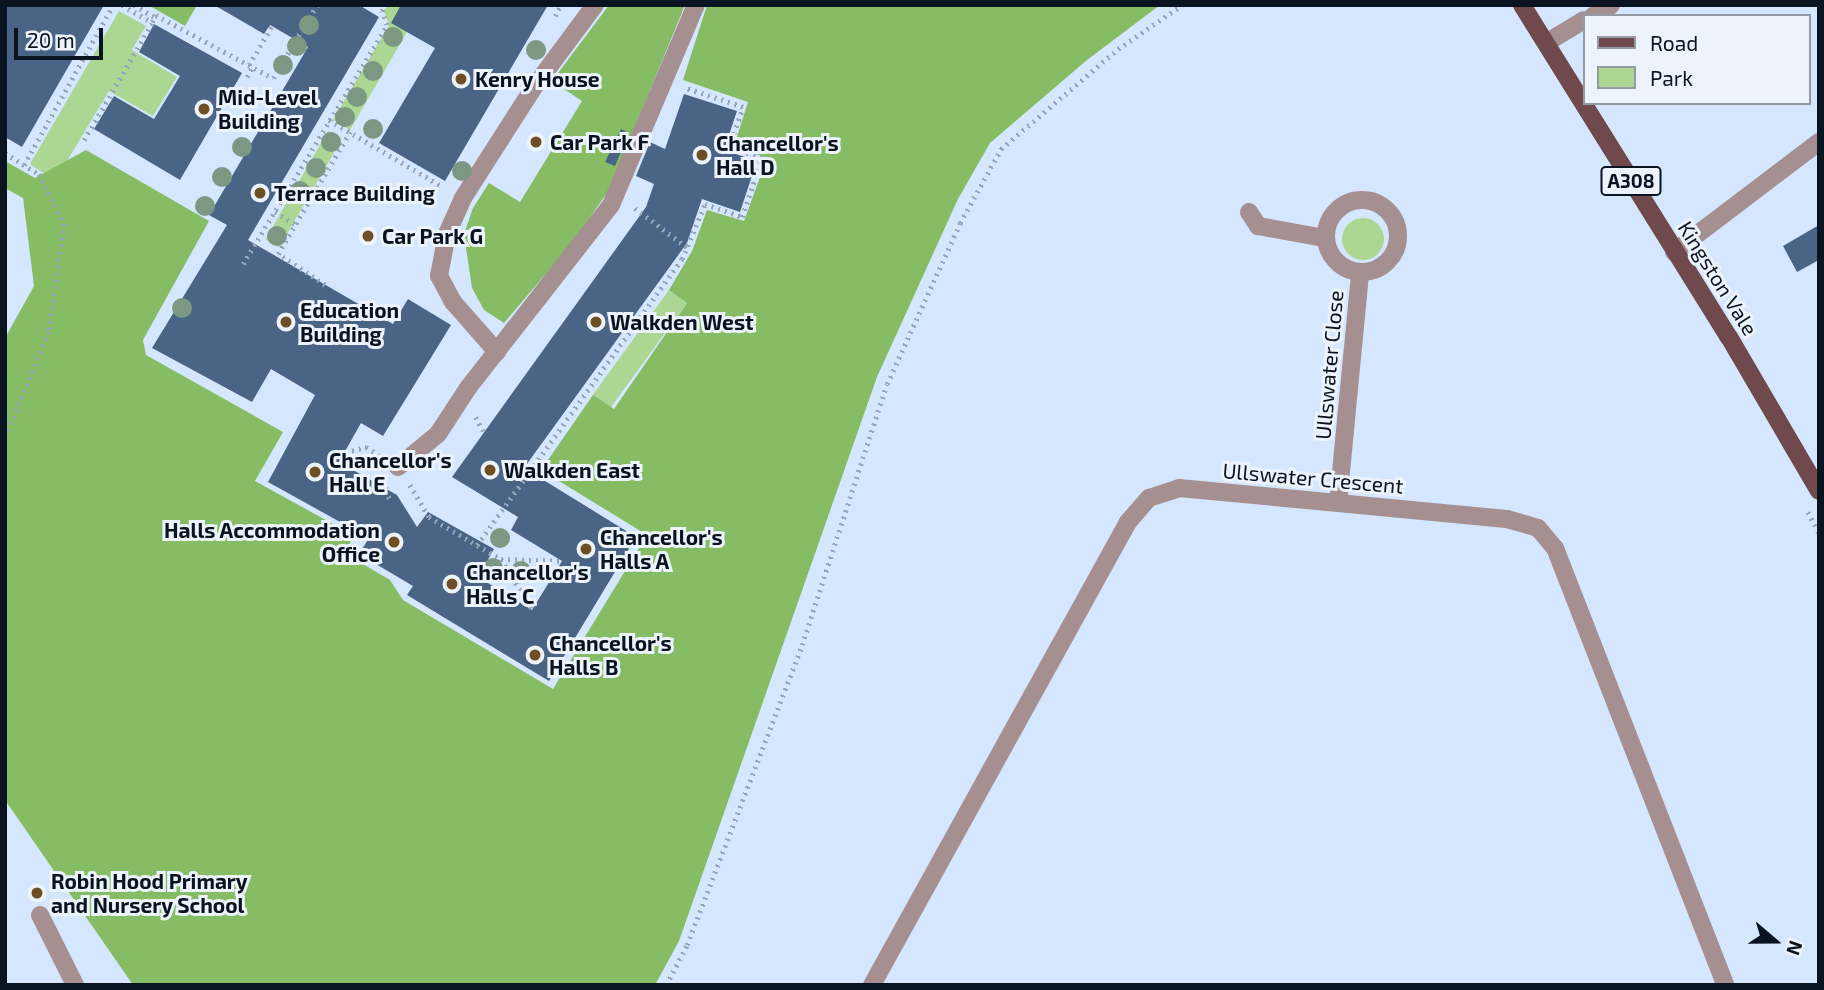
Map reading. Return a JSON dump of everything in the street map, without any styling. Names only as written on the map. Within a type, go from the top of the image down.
[{"type":"main road","name":"Kingston Vale","points":[[1527,12],[1582,102]]},
{"type":"main road","name":"Kingston Vale","points":[[1584,105],[1819,492]]},
{"type":"street","points":[[497,352],[453,302],[439,275],[452,219],[545,71],[595,5]]},
{"type":"street","points":[[398,467],[438,433],[616,194],[666,82],[696,5]]},
{"type":"street","points":[[1546,43],[1582,21]]},
{"type":"street","points":[[1674,252],[1819,142]]},
{"type":"street","name":"Ullswater Close","points":[[1354,200],[1377,202],[1391,214],[1399,238],[1391,259],[1382,267],[1360,273],[1337,263],[1325,238],[1333,214],[1354,200]]},
{"type":"street","points":[[1249,212],[1258,226],[1325,238]]},
{"type":"street","name":"Ullswater Close","points":[[1338,503],[1360,273]]},
{"type":"street","name":"Ullswater Crescent","points":[[872,985],[1128,522],[1149,498],[1179,488],[1507,519],[1538,528],[1555,548],[1725,985]]},
{"type":"street","points":[[40,915],[75,985]]},
{"type":"path","points":[[24,165],[113,5]]},
{"type":"path","points":[[122,5],[273,78],[317,5]]},
{"type":"path","points":[[134,5],[153,20]]},
{"type":"path","points":[[243,264],[387,25],[382,11],[385,5]]},
{"type":"path","points":[[666,985],[687,945],[802,645],[887,384],[960,223],[1001,149],[1118,49],[1182,5]]},
{"type":"path","points":[[84,140],[153,20]]},
{"type":"path","points":[[247,76],[272,26]]},
{"type":"path","points":[[477,545],[688,248],[705,204],[742,217],[762,158],[729,147],[743,107],[666,82]]},
{"type":"path","points":[[329,120],[463,198]]},
{"type":"path","points":[[314,127],[323,132]]},
{"type":"path","points":[[326,285],[278,254],[350,132]]},
{"type":"path","points":[[5,153],[39,174],[64,224],[49,332],[5,438]]},
{"type":"path","points":[[616,194],[688,248]]},
{"type":"path","points":[[275,212],[295,224]]},
{"type":"path","points":[[345,452],[366,447],[398,467],[429,517],[501,559],[533,610]]},
{"type":"path","points":[[501,559],[562,561]]},
{"type":"path","points":[[487,582],[501,559]]},
{"type":"green space","points":[[148,5],[197,5],[185,26]]},
{"type":"green space","points":[[388,5],[401,5],[407,32],[350,130],[333,120],[389,25],[384,11]]},
{"type":"green space","points":[[609,5],[685,5],[609,190],[572,243],[504,323],[484,310],[472,288],[464,234],[473,208],[489,183],[520,202],[582,101],[552,81]]},
{"type":"green space","points":[[707,5],[1160,5],[1087,60],[990,143],[958,199],[877,377],[679,941],[655,985],[133,985],[5,800],[5,338],[34,286],[23,198],[5,188],[5,161],[35,178],[86,150],[209,221],[143,340],[146,355],[283,432],[255,481],[353,535],[346,554],[390,580],[403,600],[553,689],[647,535],[541,470],[593,395],[614,409],[687,303],[669,290],[692,251],[707,210],[744,221],[767,158],[734,146],[748,102],[683,80]]},
{"type":"green space","points":[[119,11],[146,26],[132,50],[177,77],[153,116],[109,91],[67,161],[46,175],[30,164]]},
{"type":"green space","points":[[328,131],[342,139],[279,247],[266,239]]},
{"type":"green space","points":[[1363,218],[1378,224],[1384,239],[1378,254],[1363,260],[1348,254],[1342,239],[1348,224]]},
{"type":"green space","points":[[669,290],[687,303],[610,408],[593,395]]},
{"type":"building","points":[[5,5],[104,5],[22,147],[5,137]]},
{"type":"building","points":[[214,5],[359,5],[379,17],[248,240],[393,324],[408,299],[451,325],[383,436],[361,423],[339,462],[397,495],[417,527],[428,512],[494,549],[478,577],[532,610],[562,561],[511,530],[518,517],[452,477],[646,207],[654,184],[636,176],[650,142],[665,149],[684,94],[737,111],[724,150],[757,161],[740,212],[702,199],[687,243],[524,468],[636,537],[549,681],[407,595],[413,586],[359,554],[369,538],[268,482],[315,395],[271,369],[252,402],[152,348],[227,225],[209,215],[308,47],[270,25],[264,34]]},
{"type":"building","name":"Kenry House","points":[[401,5],[548,5],[445,181],[379,143],[435,48],[391,23]]},
{"type":"building","name":"Mid-Level Building","points":[[154,24],[242,73],[180,180],[94,129],[114,96],[154,119],[180,76],[139,52]]},
{"type":"building","points":[[621,129],[629,133],[615,166],[605,162]]},
{"type":"building","points":[[1819,225],[1819,260],[1797,272],[1783,246]]},
{"type":"place","name":"Kenry House","points":[[461,79]]},
{"type":"place","name":"Mid-Level Building","points":[[204,109]]},
{"type":"place","name":"Car Park F","points":[[536,142]]},
{"type":"place","name":"Chancellor's Hall D","points":[[702,155]]},
{"type":"place","name":"Terrace Building","points":[[260,193]]},
{"type":"place","name":"Car Park G","points":[[368,236]]},
{"type":"place","name":"Education Building","points":[[286,322]]},
{"type":"place","name":"Walkden West","points":[[596,322]]},
{"type":"place","name":"Walkden East","points":[[490,470]]},
{"type":"place","name":"Chancellor's Hall E","points":[[315,472]]},
{"type":"place","name":"Halls Accommodation Office","points":[[394,542]]},
{"type":"place","name":"Chancellor's Halls A","points":[[586,549]]},
{"type":"place","name":"Chancellor's Halls C","points":[[452,584]]},
{"type":"place","name":"Chancellor's Halls B","points":[[535,655]]},
{"type":"place","name":"Robin Hood Primary and Nursery School","points":[[37,893]]}]
